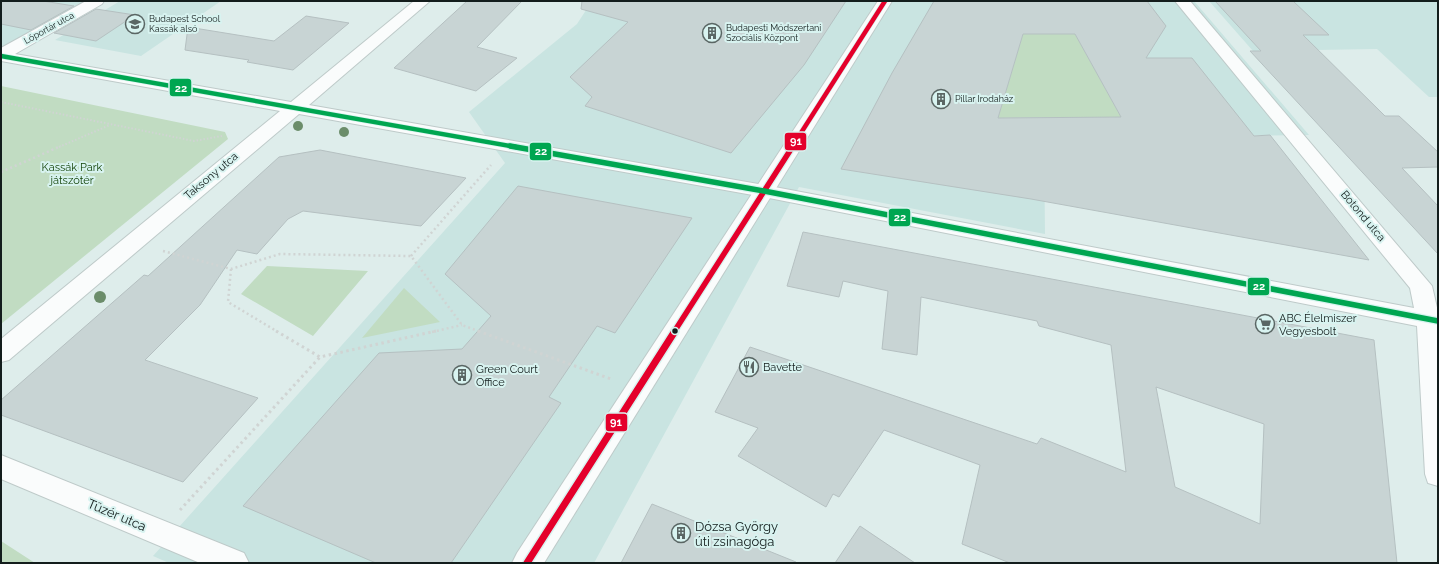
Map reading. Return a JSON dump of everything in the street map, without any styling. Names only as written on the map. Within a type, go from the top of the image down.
[{"type":"street","name":"Lőportár utca","points":[[1,55],[97,1]]},
{"type":"street","name":"Taksony utca","points":[[1,353],[292,108],[422,1]]},
{"type":"street","points":[[527,563],[885,1]]},
{"type":"street","name":"Botond utca","points":[[1182,1],[1422,286],[1433,320],[1438,474]]},
{"type":"street","points":[[1,55],[764,191],[1433,320]]},
{"type":"street","name":"Tüzér utca","points":[[1,467],[234,563]]},
{"type":"path","points":[[1,102],[194,141],[226,135]]},
{"type":"path","points":[[1,172],[110,125]]},
{"type":"path","points":[[132,242],[230,269],[280,254],[411,256],[507,146]]},
{"type":"path","points":[[411,256],[462,325]]},
{"type":"path","points":[[230,269],[228,302],[320,357]]},
{"type":"path","points":[[160,533],[320,357],[462,325],[638,389]]},
{"type":"shaded area","points":[[1,1],[100,1],[1,56]]},
{"type":"shaded area","name":"Budapest School Kassák alsó","points":[[120,1],[221,1],[141,56],[55,40]]},
{"type":"shaded area","points":[[592,1],[1194,1],[1309,135],[1044,138],[1045,234],[799,187],[594,563],[169,563],[153,556],[505,163],[469,112],[577,24]]},
{"type":"shaded area","points":[[1209,1],[1438,1],[1438,97],[1429,97],[1377,49],[1253,51]]},
{"type":"green space","points":[[1023,34],[1075,34],[1121,117],[998,118]]},
{"type":"green space","name":"Kassák Park játszótér","points":[[1,86],[225,132],[228,139],[1,324]]},
{"type":"green space","points":[[267,266],[368,271],[313,336],[241,294]]},
{"type":"green space","points":[[404,288],[440,322],[362,338]]},
{"type":"green space","points":[[1,541],[35,563],[1,563]]},
{"type":"building","points":[[1,1],[43,1],[74,6],[31,30],[1,24]]},
{"type":"building","points":[[467,1],[522,1],[477,47],[517,58],[476,91],[394,68]]},
{"type":"building","points":[[582,1],[846,1],[804,65],[731,153],[585,106],[592,97],[570,77],[628,22],[581,9]]},
{"type":"building","points":[[934,1],[1147,1],[1166,26],[1146,58],[1192,58],[1254,136],[1270,135],[1369,260],[1031,199],[841,169],[892,73]],"holes":[[[1023,34],[1075,34],[1121,117],[998,118]]]},
{"type":"building","points":[[1215,1],[1293,1],[1329,35],[1303,35],[1385,116],[1399,116],[1438,152],[1438,167],[1402,168],[1438,206],[1438,254],[1250,51],[1261,51]]},
{"type":"building","points":[[96,9],[135,15],[96,41],[54,33]]},
{"type":"building","points":[[306,16],[349,23],[293,70],[247,62],[249,60],[185,50],[188,27],[274,41]]},
{"type":"building","points":[[320,150],[466,178],[421,226],[303,211],[288,219],[257,254],[237,250],[200,305],[145,360],[258,398],[183,482],[1,415],[1,400],[144,275],[148,276],[279,157]]},
{"type":"building","name":"Green Court Office","points":[[518,186],[692,218],[615,333],[597,326],[549,397],[561,403],[451,563],[376,563],[243,506],[379,353],[462,349],[491,316],[445,274]]},
{"type":"building","points":[[803,232],[1374,340],[1397,563],[1010,563],[962,544],[980,465],[884,430],[839,497],[833,494],[826,507],[738,456],[758,428],[715,412],[750,347],[1037,444],[1041,438],[1126,472],[1111,345],[1039,326],[1037,321],[921,297],[917,355],[882,349],[888,291],[843,281],[839,297],[787,286]],"holes":[[[1156,387],[1264,424],[1260,524],[1175,487]]]},
{"type":"building","name":"Dózsa György úti zsinagóga","points":[[652,504],[796,562],[796,563],[621,563]]},
{"type":"building","points":[[860,526],[915,563],[835,563]]},
{"type":"transit line","name":"91","points":[[527,563],[885,1]]},
{"type":"transit line","name":"22","points":[[1,56],[764,191],[1438,321]]},
{"type":"place","name":"Budapest School Kassák alsó","points":[[135,24]]},
{"type":"place","name":"Budapesti Módszertani Szociális Központ","points":[[712,33]]},
{"type":"place","name":"Pillar Irodaház","points":[[941,99]]},
{"type":"place","name":"ABC Élelmiszer Vegyesbolt","points":[[1265,324]]},
{"type":"place","name":"Bavette","points":[[749,367]]},
{"type":"place","name":"Green Court Office","points":[[462,375]]},
{"type":"place","name":"Dózsa György úti zsinagóga","points":[[681,533]]}]
